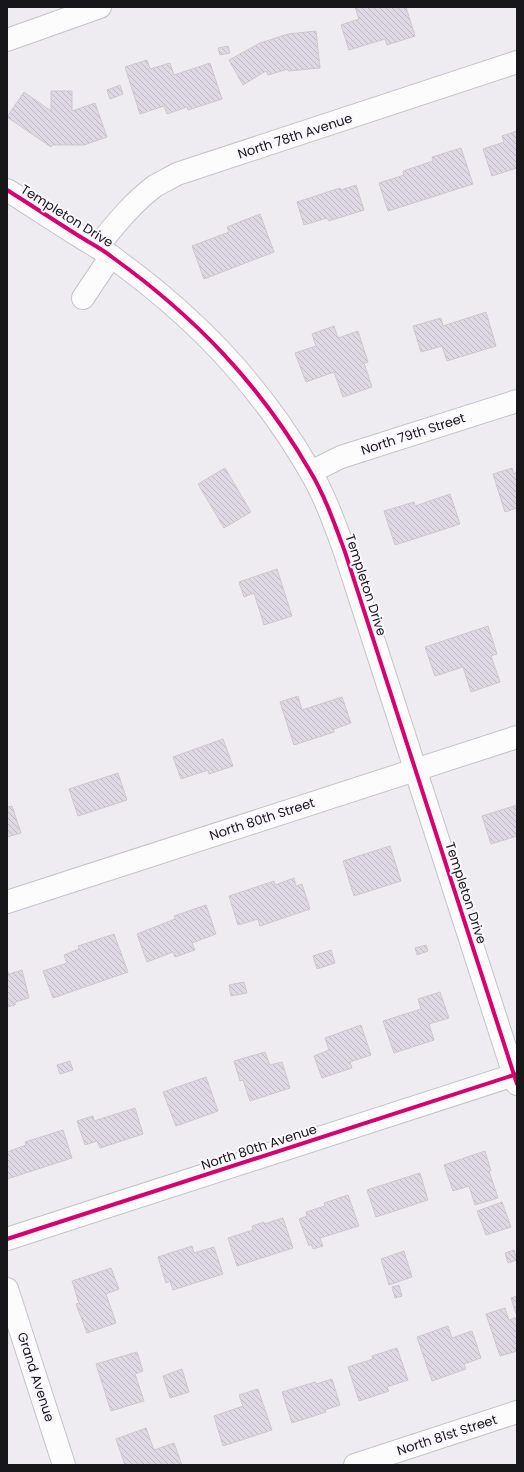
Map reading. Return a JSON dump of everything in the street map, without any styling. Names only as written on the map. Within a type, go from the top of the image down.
[{"type":"street","points":[[7,40],[100,7]]},
{"type":"street","name":"North 78th Avenue","points":[[83,298],[123,215],[140,198],[157,185],[177,174],[517,62]]},
{"type":"street","name":"Templeton Drive","points":[[7,190],[104,252],[163,296],[196,326],[224,353],[269,406],[311,472],[332,518],[345,552],[516,1078]]},
{"type":"street","name":"North 79th Street","points":[[311,472],[341,457],[517,400]]},
{"type":"street","name":"North 80th Street","points":[[7,902],[517,737]]},
{"type":"street","name":"North 80th Avenue","points":[[7,1239],[516,1078]]},
{"type":"street","name":"Grand Avenue","points":[[7,1288],[64,1465]]},
{"type":"street","name":"North 81st Street","points":[[354,1465],[517,1412]]},
{"type":"building","points":[[355,7],[406,7],[415,36],[387,45],[385,39],[349,50],[341,25],[359,19]]},
{"type":"building","points":[[316,31],[320,68],[288,71],[288,69],[268,75],[266,71],[243,85],[229,60],[260,43],[288,34]]},
{"type":"building","points":[[228,46],[230,53],[220,55],[218,48]]},
{"type":"building","points":[[147,60],[150,69],[170,63],[174,75],[210,63],[222,99],[188,110],[187,107],[167,114],[164,106],[140,114],[125,67]]},
{"type":"building","points":[[120,85],[123,94],[110,99],[107,90]]},
{"type":"building","points":[[51,91],[72,91],[72,111],[95,103],[107,137],[84,145],[53,145],[51,147],[7,117],[24,92],[51,111]]},
{"type":"building","points":[[517,131],[517,168],[492,176],[483,149],[504,142],[502,136]]},
{"type":"building","points":[[461,148],[473,184],[388,211],[379,183],[404,175],[403,171],[433,161],[432,157]]},
{"type":"building","points":[[356,185],[364,210],[329,221],[327,218],[304,225],[297,202],[340,188],[341,190]]},
{"type":"building","points":[[260,214],[274,252],[204,279],[192,246],[229,232],[227,227]]},
{"type":"building","points":[[486,312],[496,346],[447,361],[442,346],[421,352],[413,326],[441,318],[443,326]]},
{"type":"building","points":[[334,326],[338,338],[358,331],[368,362],[364,363],[372,387],[343,397],[334,372],[306,382],[295,353],[316,346],[312,334]]},
{"type":"building","points":[[225,468],[251,512],[224,528],[198,484]]},
{"type":"building","points":[[512,468],[514,474],[517,472],[517,508],[505,512],[493,474]]},
{"type":"building","points":[[450,494],[460,524],[395,545],[384,511],[414,502],[415,506]]},
{"type":"building","points":[[277,569],[292,616],[264,625],[254,593],[244,597],[239,582]]},
{"type":"building","points":[[488,626],[497,654],[491,656],[500,682],[471,692],[463,667],[435,676],[425,647]]},
{"type":"building","points":[[298,696],[302,710],[342,697],[351,723],[334,729],[334,732],[294,745],[280,702]]},
{"type":"building","points":[[223,739],[233,766],[209,774],[208,770],[181,779],[173,757]]},
{"type":"building","points":[[118,773],[127,800],[78,816],[69,789]]},
{"type":"building","points":[[517,805],[517,836],[491,844],[482,816]]},
{"type":"building","points":[[12,806],[21,833],[7,837],[7,807]]},
{"type":"building","points":[[390,846],[401,881],[354,896],[343,861]]},
{"type":"building","points":[[294,878],[296,886],[302,884],[310,909],[260,926],[258,919],[238,925],[229,896],[274,881],[275,885]]},
{"type":"building","points":[[206,905],[216,934],[192,943],[195,950],[175,957],[173,952],[147,962],[137,934],[175,919],[174,916]]},
{"type":"building","points":[[114,934],[128,972],[53,998],[43,971],[67,963],[64,955],[79,949],[78,946]]},
{"type":"building","points":[[426,945],[428,951],[417,955],[415,948]]},
{"type":"building","points":[[331,950],[335,963],[317,969],[313,956]]},
{"type":"building","points":[[7,970],[9,974],[22,970],[29,998],[15,1002],[15,1005],[7,1007]]},
{"type":"building","points":[[244,982],[247,993],[231,996],[229,985]]},
{"type":"building","points":[[440,992],[449,1018],[429,1024],[434,1040],[394,1053],[383,1021],[421,1009],[418,999]]},
{"type":"building","points":[[361,1025],[371,1055],[350,1062],[352,1068],[322,1078],[314,1056],[329,1050],[325,1038]]},
{"type":"building","points":[[265,1052],[270,1065],[282,1062],[290,1088],[250,1101],[243,1080],[240,1081],[234,1061]]},
{"type":"building","points":[[70,1061],[73,1070],[60,1074],[57,1065]]},
{"type":"building","points":[[206,1077],[218,1111],[176,1126],[163,1092]]},
{"type":"building","points":[[135,1108],[143,1134],[100,1148],[97,1141],[85,1145],[77,1121],[93,1116],[94,1121]]},
{"type":"building","points":[[63,1130],[72,1158],[7,1179],[7,1152],[26,1145],[25,1142]]},
{"type":"building","points":[[485,1151],[491,1171],[489,1171],[498,1198],[475,1205],[469,1186],[453,1191],[444,1165]]},
{"type":"building","points":[[420,1173],[428,1200],[376,1217],[367,1190]]},
{"type":"building","points":[[348,1195],[359,1226],[320,1238],[323,1246],[313,1249],[311,1244],[309,1246],[299,1219],[307,1216],[306,1212],[325,1206],[324,1203]]},
{"type":"building","points":[[502,1202],[511,1227],[486,1235],[477,1211]]},
{"type":"building","points":[[283,1218],[293,1248],[237,1266],[228,1238],[253,1230],[252,1226]]},
{"type":"building","points":[[192,1246],[194,1253],[214,1247],[223,1274],[173,1290],[170,1281],[166,1283],[158,1257]]},
{"type":"building","points":[[514,1250],[517,1260],[508,1263],[505,1253]]},
{"type":"building","points":[[404,1251],[412,1277],[389,1285],[381,1259]]},
{"type":"building","points":[[111,1268],[119,1289],[106,1294],[116,1323],[87,1333],[76,1304],[79,1303],[72,1281]]},
{"type":"building","points":[[399,1285],[402,1296],[395,1298],[392,1287]]},
{"type":"building","points":[[517,1296],[517,1317],[511,1298]]},
{"type":"building","points":[[505,1308],[509,1320],[517,1317],[517,1351],[500,1356],[486,1314]]},
{"type":"building","points":[[448,1326],[452,1338],[472,1331],[481,1358],[464,1364],[466,1369],[432,1381],[417,1337]]},
{"type":"building","points":[[397,1348],[408,1380],[387,1387],[389,1391],[359,1401],[348,1367],[373,1359],[372,1356]]},
{"type":"building","points":[[137,1352],[143,1371],[135,1374],[144,1401],[111,1411],[96,1364]]},
{"type":"building","points":[[182,1369],[189,1392],[170,1398],[163,1376]]},
{"type":"building","points":[[332,1379],[340,1405],[325,1410],[326,1412],[292,1423],[282,1392],[315,1382],[316,1384]]},
{"type":"building","points":[[258,1389],[272,1430],[223,1446],[214,1416],[243,1406],[239,1395]]},
{"type":"building","points":[[146,1428],[154,1450],[174,1443],[182,1465],[125,1465],[116,1439]]},
{"type":"cycle path","points":[[7,190],[108,254],[142,280],[197,327],[247,380],[290,439],[310,471],[325,500],[345,552],[517,1084]]},
{"type":"cycle path","points":[[7,1239],[517,1074]]}]
